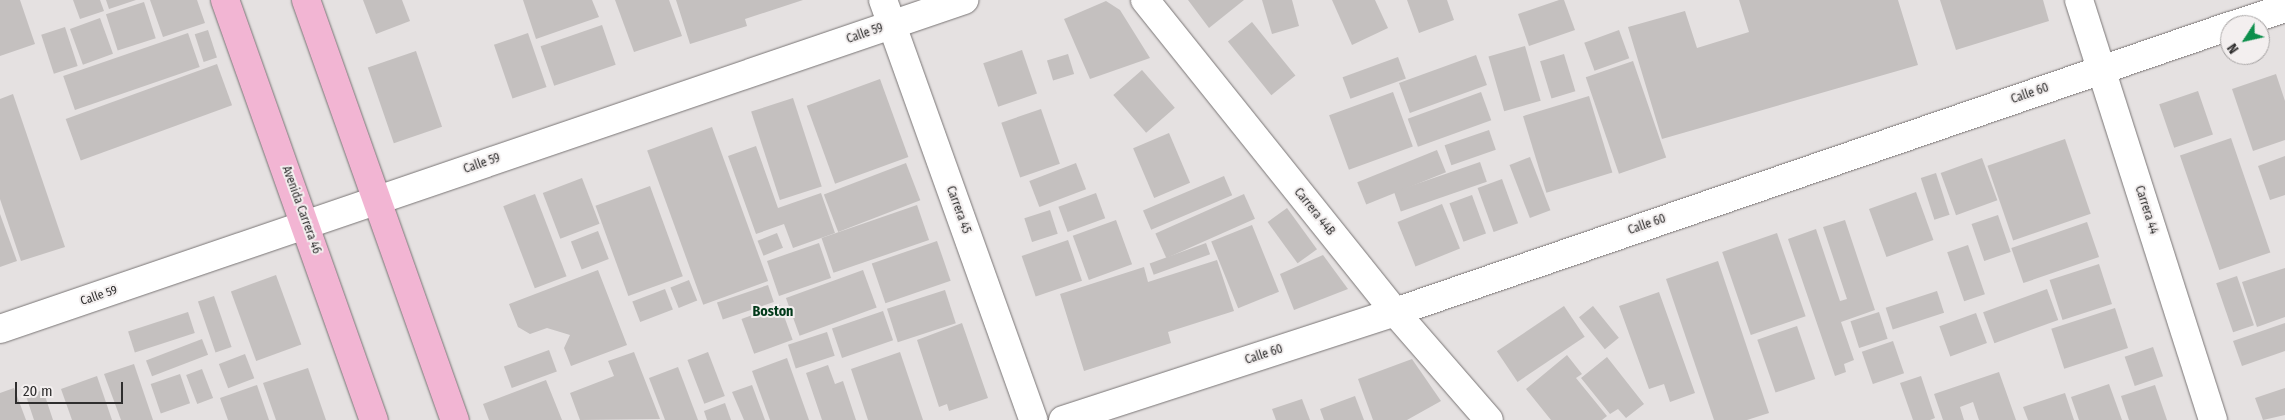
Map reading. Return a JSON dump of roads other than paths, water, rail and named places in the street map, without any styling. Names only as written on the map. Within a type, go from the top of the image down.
[{"type":"main road","name":"Avenida Carrera 46","points":[[225,0],[374,420]]},
{"type":"main road","points":[[306,0],[455,420]]},
{"type":"street","name":"Calle 59","points":[[0,329],[378,200],[887,12],[964,0]]},
{"type":"street","name":"Carrera 44B","points":[[1145,0],[1395,312],[1489,420]]},
{"type":"street","name":"Carrera 44","points":[[2079,0],[2213,420]]},
{"type":"street","points":[[2264,15],[2285,8]]},
{"type":"street","name":"Carrera 45","points":[[887,12],[1033,420]]},
{"type":"street","name":"Calle 60","points":[[1063,420],[1395,312],[2220,29]]},
{"type":"district","name":"Boston","points":[[773,312]]}]
